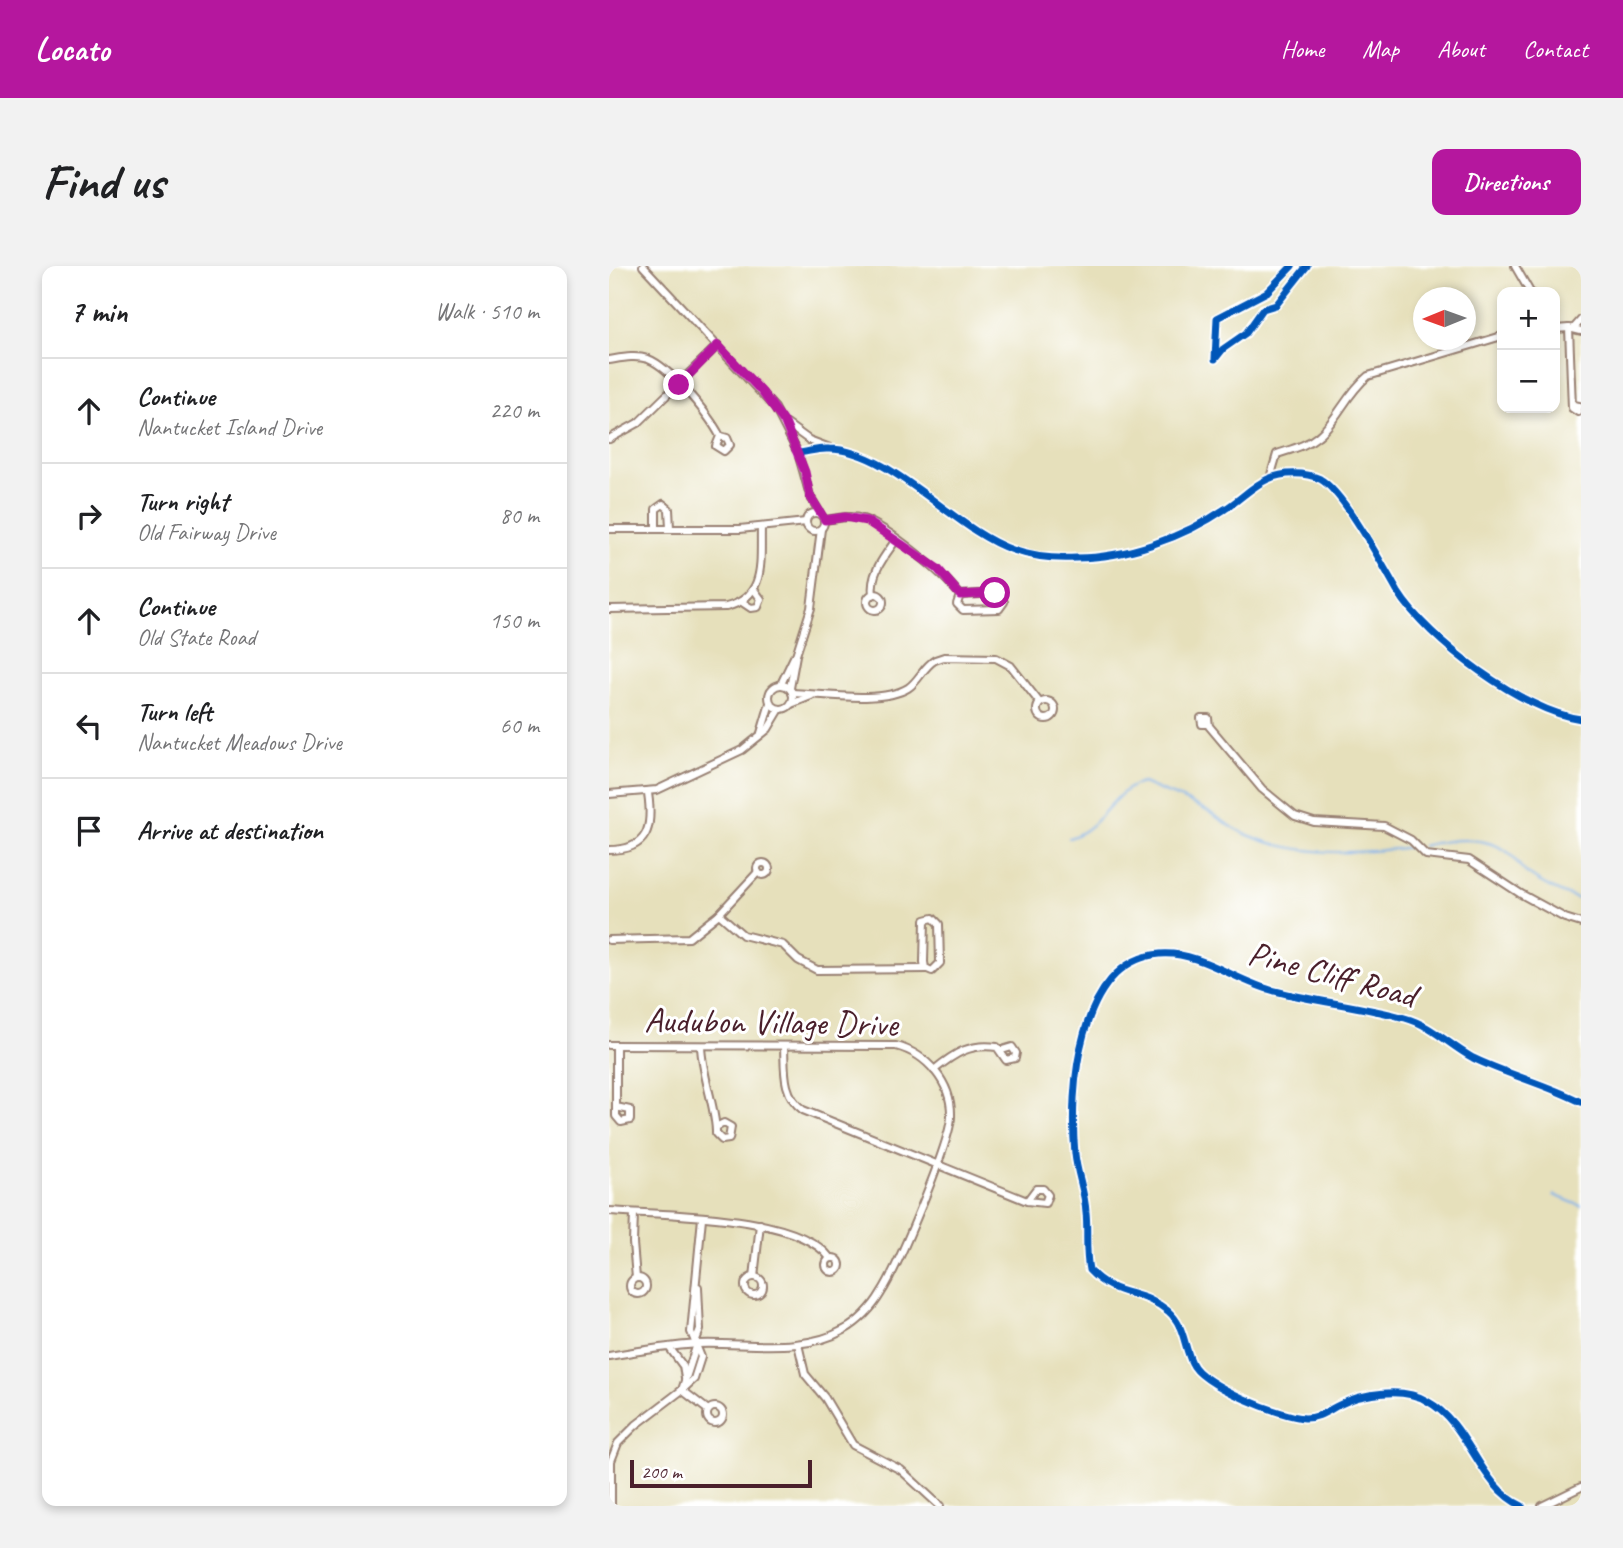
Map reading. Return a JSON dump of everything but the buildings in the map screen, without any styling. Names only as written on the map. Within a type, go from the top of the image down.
[{"type":"street","points":[[643,266],[762,392],[785,423],[798,453],[810,496],[825,520]]},
{"type":"street","points":[[1515,266],[1526,287]]},
{"type":"street","points":[[1574,405],[1575,329],[1581,320]]},
{"type":"street","points":[[1270,478],[1277,454],[1305,445],[1321,435],[1355,386],[1368,376],[1497,337]]},
{"type":"street","points":[[609,439],[638,423],[718,345]]},
{"type":"street","points":[[609,360],[633,356],[656,362],[711,421],[720,436]]},
{"type":"street","points":[[785,423],[809,440],[858,456],[888,471],[1001,545],[1051,557],[1104,557],[1172,536],[1206,521],[1270,478],[1296,474],[1322,480],[1350,514],[1414,615],[1430,631],[1486,674],[1542,707],[1581,719]]},
{"type":"street","points":[[798,453],[830,448]]},
{"type":"street","points":[[810,496],[806,522],[817,550]]},
{"type":"street","points":[[656,528],[656,509],[663,504],[669,509],[670,528]]},
{"type":"street","points":[[809,515],[820,513]]},
{"type":"street","points":[[825,520],[861,518],[938,569],[960,595]]},
{"type":"street","points":[[790,705],[796,655],[811,608],[817,550],[825,520]]},
{"type":"street","points":[[609,529],[761,527],[806,522]]},
{"type":"street","points":[[609,609],[726,607],[743,602],[754,591],[760,572],[761,527]]},
{"type":"street","points":[[810,530],[821,529]]},
{"type":"street","points":[[873,595],[873,579],[896,540]]},
{"type":"street","points":[[743,602],[753,608],[759,606],[761,600],[754,591]]},
{"type":"street","points":[[998,593],[1004,602],[999,609],[963,610],[957,604],[960,595],[998,593]]},
{"type":"street","points":[[761,733],[770,703],[770,690],[781,684],[796,655]]},
{"type":"street","points":[[781,684],[811,696],[890,694],[908,688],[927,664],[935,660],[990,657],[1011,666],[1040,703]]},
{"type":"street","points":[[609,794],[648,793],[742,750],[768,729],[780,709],[811,696]]},
{"type":"street","points":[[770,703],[780,709]]},
{"type":"street","points":[[1209,724],[1251,778],[1296,816],[1314,822],[1384,826],[1411,841],[1426,855],[1469,860],[1521,894],[1581,923]]},
{"type":"street","points":[[609,850],[633,847],[647,833],[651,814],[648,793]]},
{"type":"street","points":[[609,940],[689,938],[719,914],[758,872]]},
{"type":"street","points":[[719,914],[743,935],[779,943],[798,960],[817,970],[935,970],[940,963],[939,924],[933,918],[928,919],[923,926],[924,962],[927,969]]},
{"type":"street","name":"Pine Cliff Road","points":[[1522,1506],[1499,1491],[1456,1426],[1426,1399],[1410,1395],[1362,1396],[1319,1416],[1304,1418],[1239,1396],[1199,1374],[1192,1364],[1181,1326],[1167,1310],[1149,1299],[1109,1288],[1089,1270],[1086,1212],[1075,1155],[1077,1069],[1087,1021],[1103,992],[1122,970],[1148,956],[1177,954],[1202,961],[1253,986],[1413,1021],[1474,1058],[1581,1102]]},
{"type":"street","points":[[612,1045],[616,1116],[624,1123],[632,1115],[626,1107],[616,1107]]},
{"type":"street","name":"Audubon Village Drive","points":[[609,1356],[696,1342],[798,1344],[822,1340],[856,1322],[882,1292],[937,1163],[951,1114],[947,1092],[934,1070],[914,1052],[896,1046],[612,1045]]},
{"type":"street","points":[[701,1046],[706,1088],[718,1126]]},
{"type":"street","points":[[784,1046],[787,1087],[798,1106],[1027,1201]]},
{"type":"street","points":[[934,1070],[955,1053],[969,1047],[994,1046],[1002,1050]]},
{"type":"street","points":[[609,1211],[761,1224],[800,1238],[824,1250],[830,1258]]},
{"type":"street","points":[[634,1213],[636,1278]]},
{"type":"street","points":[[611,1506],[611,1461],[618,1443],[636,1424],[694,1380],[700,1364],[696,1342],[691,1332],[702,1218]]},
{"type":"street","points":[[754,1277],[761,1224]]},
{"type":"street","points":[[683,1390],[696,1342]]},
{"type":"street","points":[[798,1344],[806,1374],[825,1398],[853,1446],[901,1470],[940,1506]]},
{"type":"street","points":[[669,1347],[683,1366],[685,1380]]},
{"type":"street","points":[[683,1390],[708,1410]]},
{"type":"street","points":[[1542,1506],[1581,1487]]},
{"type":"waterway","points":[[1069,838],[1091,826],[1124,791],[1143,783],[1199,807],[1242,833],[1288,847],[1329,852],[1412,847]]},
{"type":"waterway","points":[[1422,846],[1456,840],[1490,843],[1510,854],[1523,870],[1534,878],[1581,900]]},
{"type":"waterway","points":[[1554,1195],[1581,1206]]},
{"type":"cycle path","points":[[1292,266],[1267,292],[1217,318],[1215,359],[1223,349],[1246,333],[1263,309],[1276,305],[1307,266]]},
{"type":"cycle path","points":[[798,453],[825,449],[852,453],[876,462],[991,540],[1013,550],[1060,558],[1115,554],[1173,537],[1209,519],[1257,485],[1274,477],[1301,474],[1320,479],[1340,498],[1398,592],[1431,631],[1479,671],[1506,688],[1558,714],[1581,719]]},
{"type":"cycle path","points":[[1522,1506],[1494,1484],[1454,1425],[1427,1401],[1407,1394],[1383,1393],[1359,1397],[1310,1418],[1262,1406],[1226,1390],[1198,1372],[1189,1356],[1178,1323],[1168,1311],[1148,1299],[1118,1290],[1089,1270],[1087,1219],[1075,1154],[1074,1098],[1077,1065],[1084,1033],[1095,1004],[1111,979],[1132,962],[1160,954],[1175,954],[1204,962],[1275,991],[1414,1021],[1473,1058],[1581,1102]]},
{"type":"route","points":[[679,385],[718,345],[762,392],[785,423],[805,472],[810,496],[825,520],[861,518],[938,569],[960,595],[995,593]]}]
